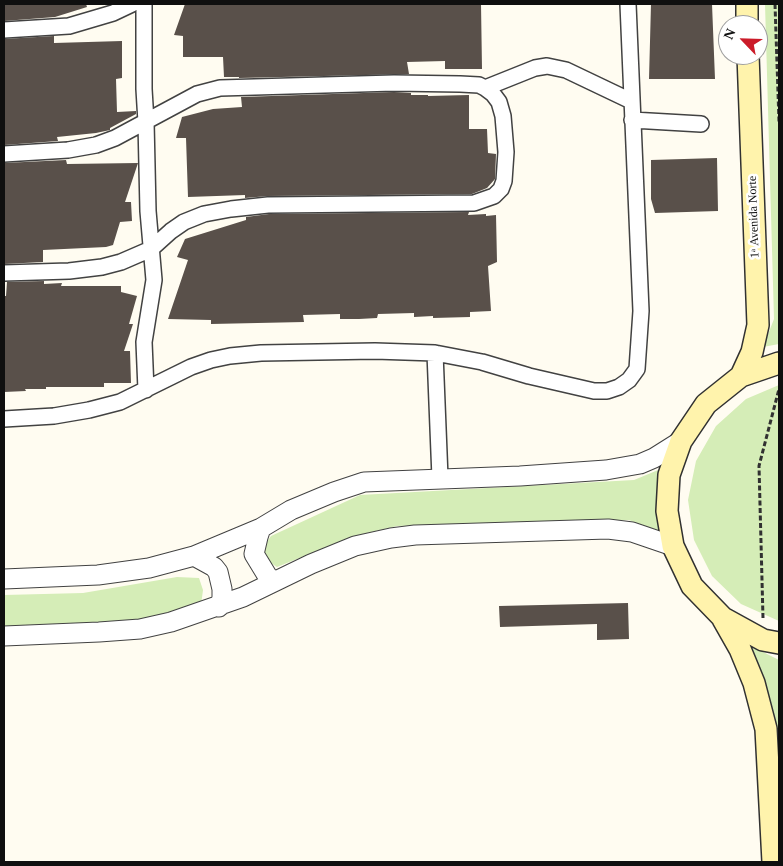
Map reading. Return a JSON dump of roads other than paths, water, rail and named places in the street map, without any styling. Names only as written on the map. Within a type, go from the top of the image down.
[{"type":"main road","name":"1ᵃ Avenida Norte","points":[[741,376],[752,352],[758,325],[748,65]]},
{"type":"main road","points":[[772,862],[766,730],[754,683],[740,649],[723,618],[692,586],[673,546],[667,511],[669,475],[681,441],[706,404],[741,376],[779,362]]},
{"type":"main road","points":[[723,618],[771,642]]},
{"type":"street","points":[[4,30],[69,26],[113,13],[132,4]]},
{"type":"street","points":[[144,4],[144,89],[154,280],[144,342],[146,390]]},
{"type":"street","points":[[4,419],[54,416],[89,410],[120,402],[191,367],[210,360],[261,353],[435,352],[594,391],[606,391],[619,387],[629,380],[636,369],[641,311],[628,4]]},
{"type":"street","points":[[485,88],[535,68],[547,66],[566,70],[631,102]]},
{"type":"street","points":[[4,154],[68,150],[96,145],[115,138],[197,94],[220,88],[394,84],[479,85],[493,94],[499,102],[504,130],[504,181],[501,189],[494,196],[474,203],[287,205],[231,209],[204,214],[184,222],[170,231],[151,249],[121,262],[102,267],[69,271],[4,273]]},
{"type":"street","points":[[632,120],[702,124]]},
{"type":"street","points":[[435,352],[440,478]]},
{"type":"street","points":[[4,579],[98,575],[149,568],[194,556],[262,528],[291,510],[364,482],[520,476],[606,470],[640,464],[654,458],[681,441]]},
{"type":"street","points":[[262,528],[254,554],[268,577],[275,581]]},
{"type":"street","points":[[4,636],[140,629],[171,622],[219,607],[311,564],[374,540],[415,535],[608,529],[632,532],[673,546]]},
{"type":"street","points":[[194,556],[214,567],[218,572],[222,589],[219,607]]}]
